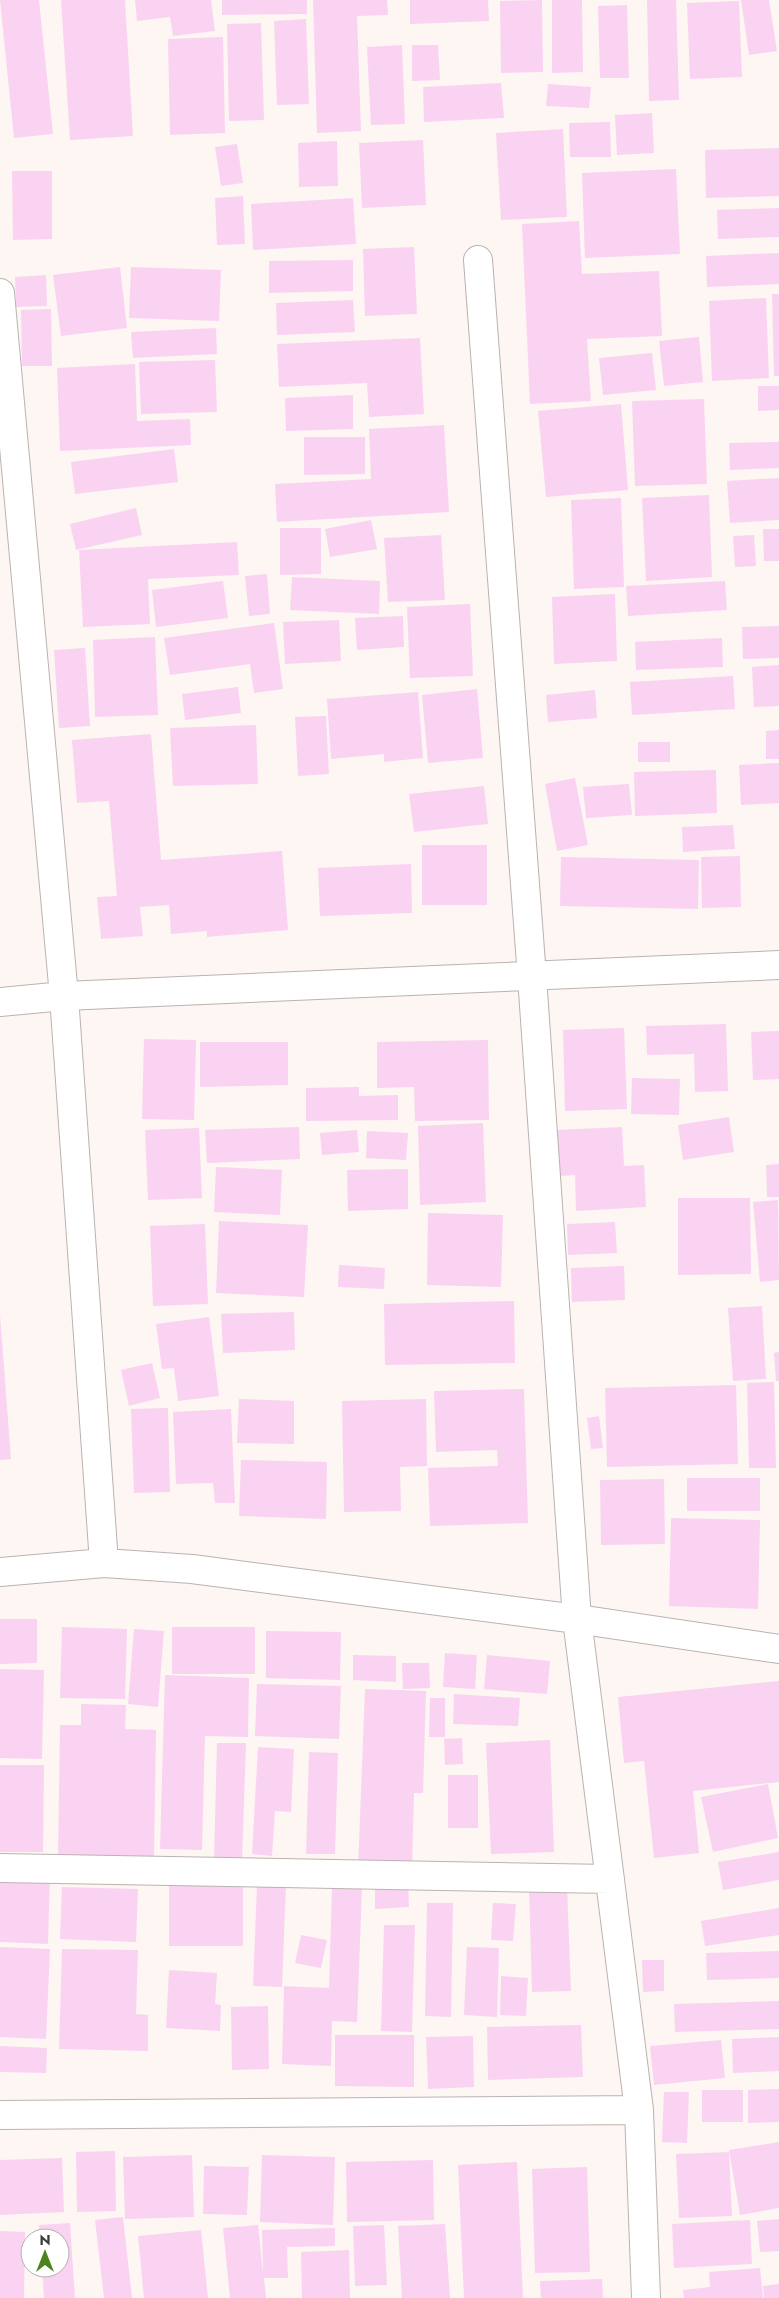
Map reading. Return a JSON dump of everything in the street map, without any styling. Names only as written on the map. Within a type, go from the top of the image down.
[{"type":"street","points":[[478,260],[532,977],[577,1619],[639,2110],[646,2298]]},
{"type":"street","points":[[0,293],[64,996],[104,1563]]},
{"type":"street","points":[[0,1002],[64,996],[779,965]]},
{"type":"street","points":[[0,1572],[104,1563],[192,1569],[577,1619],[779,1649]]},
{"type":"street","points":[[0,1868],[610,1878]]},
{"type":"street","points":[[0,2115],[639,2110]]},
{"type":"building","points":[[0,0],[39,0],[53,134],[14,138]]},
{"type":"building","points":[[61,0],[125,0],[133,136],[70,140]]},
{"type":"building","points":[[135,0],[211,0],[215,31],[173,36],[170,17],[137,21]]},
{"type":"building","points":[[222,0],[307,0],[307,14],[222,15]]},
{"type":"building","points":[[313,0],[387,0],[388,15],[357,16],[361,131],[317,133]]},
{"type":"building","points":[[410,0],[488,0],[489,21],[410,24]]},
{"type":"building","points":[[542,0],[543,72],[501,73],[500,1]]},
{"type":"building","points":[[552,0],[582,0],[583,72],[552,73]]},
{"type":"building","points":[[647,0],[676,0],[679,100],[649,101]]},
{"type":"building","points":[[741,0],[769,0],[777,51],[749,55]]},
{"type":"building","points":[[739,1],[742,77],[690,79],[687,3]]},
{"type":"building","points":[[627,5],[629,78],[600,78],[598,6]]},
{"type":"building","points":[[306,19],[309,104],[277,105],[274,21]]},
{"type":"building","points":[[261,23],[264,120],[229,121],[227,24]]},
{"type":"building","points":[[223,37],[225,133],[170,135],[168,39]]},
{"type":"building","points":[[402,45],[405,124],[371,125],[367,47]]},
{"type":"building","points":[[412,45],[438,45],[440,80],[412,81]]},
{"type":"building","points":[[501,83],[504,118],[424,122],[423,87]]},
{"type":"building","points":[[548,84],[591,87],[589,108],[546,106]]},
{"type":"building","points":[[652,113],[654,153],[617,155],[615,115]]},
{"type":"building","points":[[610,122],[611,157],[570,157],[569,123]]},
{"type":"building","points":[[563,129],[567,217],[501,220],[496,133]]},
{"type":"building","points":[[423,140],[426,205],[362,208],[359,143]]},
{"type":"building","points":[[337,141],[338,186],[299,187],[298,143]]},
{"type":"building","points":[[237,144],[243,183],[221,186],[215,147]]},
{"type":"building","points":[[779,148],[779,196],[706,198],[705,150]]},
{"type":"building","points":[[676,169],[680,254],[585,258],[582,173]]},
{"type":"building","points":[[12,171],[52,171],[52,239],[13,240]]},
{"type":"building","points":[[243,196],[245,244],[217,245],[215,198]]},
{"type":"building","points":[[353,198],[356,244],[253,250],[251,204]]},
{"type":"building","points":[[779,208],[779,237],[718,239],[717,210]]},
{"type":"building","points":[[579,221],[582,274],[659,271],[662,336],[587,339],[591,401],[530,404],[522,224]]},
{"type":"building","points":[[414,247],[417,314],[365,316],[363,249]]},
{"type":"building","points":[[779,253],[779,284],[707,287],[706,256]]},
{"type":"building","points":[[353,260],[353,291],[269,293],[269,261]]},
{"type":"building","points":[[120,267],[127,328],[61,336],[53,275]]},
{"type":"building","points":[[131,267],[221,270],[219,321],[129,318]]},
{"type":"building","points":[[46,275],[47,306],[16,307],[15,277]]},
{"type":"building","points":[[772,294],[779,294],[779,376],[774,376]]},
{"type":"building","points":[[766,298],[769,378],[712,381],[709,301]]},
{"type":"building","points":[[353,300],[355,332],[277,335],[276,303]]},
{"type":"building","points":[[51,309],[52,366],[22,366],[21,310]]},
{"type":"building","points":[[216,328],[217,354],[133,358],[131,332]]},
{"type":"building","points":[[699,337],[703,382],[664,386],[659,341]]},
{"type":"building","points":[[420,338],[424,414],[369,417],[367,383],[279,387],[277,344]]},
{"type":"building","points":[[652,353],[656,390],[603,395],[599,358]]},
{"type":"building","points":[[215,360],[217,412],[141,414],[139,362]]},
{"type":"building","points":[[135,364],[137,421],[190,419],[191,445],[60,451],[57,368]]},
{"type":"building","points":[[758,386],[779,386],[779,410],[758,411]]},
{"type":"building","points":[[353,395],[353,429],[286,431],[285,398]]},
{"type":"building","points":[[704,399],[707,484],[635,486],[632,401]]},
{"type":"building","points":[[621,404],[628,490],[546,497],[538,411]]},
{"type":"building","points":[[444,425],[449,512],[277,522],[275,484],[371,479],[369,429]]},
{"type":"building","points":[[304,437],[365,437],[365,474],[304,475]]},
{"type":"building","points":[[779,442],[779,468],[730,470],[729,443]]},
{"type":"building","points":[[174,449],[178,482],[75,494],[71,462]]},
{"type":"building","points":[[779,478],[779,520],[730,523],[727,481]]},
{"type":"building","points":[[709,495],[712,577],[646,581],[642,498]]},
{"type":"building","points":[[621,498],[624,587],[574,589],[571,500]]},
{"type":"building","points":[[136,508],[142,535],[76,550],[70,524]]},
{"type":"building","points":[[371,520],[377,549],[330,557],[325,529]]},
{"type":"building","points":[[280,528],[321,528],[321,574],[280,575]]},
{"type":"building","points":[[763,529],[779,529],[779,561],[764,561]]},
{"type":"building","points":[[441,535],[445,600],[388,602],[384,538]]},
{"type":"building","points":[[754,535],[756,566],[735,567],[733,536]]},
{"type":"building","points":[[237,542],[239,575],[148,579],[150,624],[83,627],[79,550]]},
{"type":"building","points":[[267,574],[270,614],[249,616],[245,576]]},
{"type":"building","points":[[292,577],[380,581],[379,614],[290,610]]},
{"type":"building","points":[[223,581],[228,618],[156,627],[152,590]]},
{"type":"building","points":[[725,581],[727,610],[628,616],[626,586]]},
{"type":"building","points":[[615,594],[617,661],[554,664],[552,597]]},
{"type":"building","points":[[470,604],[473,676],[410,678],[407,607]]},
{"type":"building","points":[[403,616],[404,647],[357,650],[355,618]]},
{"type":"building","points":[[339,620],[341,661],[285,664],[283,622]]},
{"type":"building","points":[[274,623],[283,689],[254,693],[250,664],[170,675],[164,638]]},
{"type":"building","points":[[779,626],[779,658],[743,659],[742,627]]},
{"type":"building","points":[[155,637],[158,715],[95,717],[93,640]]},
{"type":"building","points":[[722,638],[723,667],[636,670],[635,642]]},
{"type":"building","points":[[85,648],[90,726],[59,728],[54,650]]},
{"type":"building","points":[[779,665],[779,706],[754,707],[752,667]]},
{"type":"building","points":[[733,676],[735,709],[632,715],[630,682]]},
{"type":"building","points":[[238,687],[241,713],[185,720],[182,694]]},
{"type":"building","points":[[477,689],[483,758],[428,763],[422,695]]},
{"type":"building","points":[[595,690],[597,718],[548,722],[546,695]]},
{"type":"building","points":[[418,692],[423,758],[384,762],[384,754],[331,759],[327,699]]},
{"type":"building","points":[[326,716],[329,774],[298,776],[295,717]]},
{"type":"building","points":[[256,725],[258,784],[173,786],[170,728]]},
{"type":"building","points":[[779,730],[779,759],[766,759],[766,731]]},
{"type":"building","points":[[151,734],[161,860],[282,851],[288,930],[207,937],[207,931],[171,934],[169,905],[140,907],[143,936],[101,939],[97,897],[117,896],[109,801],[77,803],[72,740]]},
{"type":"building","points":[[638,742],[670,742],[670,762],[638,762]]},
{"type":"building","points":[[779,763],[779,803],[741,805],[739,765]]},
{"type":"building","points":[[716,770],[717,813],[635,816],[634,772]]},
{"type":"building","points":[[575,778],[588,845],[557,851],[545,784]]},
{"type":"building","points":[[629,784],[632,815],[586,818],[583,787]]},
{"type":"building","points":[[484,786],[488,824],[414,832],[409,794]]},
{"type":"building","points":[[733,825],[735,849],[683,852],[682,827]]},
{"type":"building","points":[[422,845],[487,845],[487,905],[422,905]]},
{"type":"building","points":[[740,856],[741,907],[702,908],[701,857]]},
{"type":"building","points":[[561,857],[699,860],[698,909],[560,906]]},
{"type":"building","points":[[411,864],[412,913],[320,916],[318,868]]},
{"type":"building","points":[[726,1024],[728,1091],[695,1092],[694,1054],[647,1055],[646,1026]]},
{"type":"building","points":[[624,1028],[627,1109],[565,1111],[563,1030]]},
{"type":"building","points":[[779,1031],[779,1079],[753,1080],[751,1032]]},
{"type":"building","points":[[144,1039],[196,1040],[194,1120],[142,1119]]},
{"type":"building","points":[[488,1040],[489,1120],[415,1121],[414,1087],[377,1088],[377,1042]]},
{"type":"building","points":[[200,1042],[288,1042],[288,1085],[200,1087]]},
{"type":"building","points":[[632,1078],[680,1079],[679,1115],[631,1114]]},
{"type":"building","points":[[359,1087],[359,1096],[398,1095],[398,1120],[306,1121],[306,1088]]},
{"type":"building","points":[[729,1117],[734,1152],[683,1160],[678,1125]]},
{"type":"building","points":[[483,1123],[486,1202],[420,1205],[418,1126]]},
{"type":"building","points":[[299,1127],[300,1159],[207,1163],[205,1130]]},
{"type":"building","points":[[622,1127],[624,1166],[644,1165],[646,1207],[576,1211],[575,1175],[559,1176],[557,1130]]},
{"type":"building","points":[[199,1128],[202,1198],[148,1200],[145,1130]]},
{"type":"building","points":[[357,1130],[359,1152],[322,1155],[320,1133]]},
{"type":"building","points":[[367,1131],[408,1133],[406,1160],[366,1158]]},
{"type":"building","points":[[779,1164],[779,1197],[767,1197],[766,1165]]},
{"type":"building","points":[[216,1167],[282,1170],[280,1215],[214,1212]]},
{"type":"building","points":[[408,1169],[408,1209],[348,1211],[347,1170]]},
{"type":"building","points":[[678,1198],[750,1198],[751,1274],[678,1275]]},
{"type":"building","points":[[778,1200],[779,1280],[760,1282],[753,1202]]},
{"type":"building","points":[[428,1213],[503,1215],[501,1287],[427,1285]]},
{"type":"building","points":[[219,1221],[308,1225],[304,1297],[216,1293]]},
{"type":"building","points":[[615,1222],[617,1253],[568,1255],[567,1224]]},
{"type":"building","points":[[205,1224],[208,1304],[153,1306],[150,1226]]},
{"type":"building","points":[[339,1265],[385,1268],[384,1289],[338,1287]]},
{"type":"building","points":[[624,1266],[625,1300],[572,1302],[571,1268]]},
{"type":"building","points":[[514,1301],[515,1363],[385,1365],[384,1304]]},
{"type":"building","points":[[762,1306],[766,1379],[733,1381],[728,1308]]},
{"type":"building","points":[[294,1312],[295,1350],[223,1353],[221,1314]]},
{"type":"building","points":[[0,1315],[11,1459],[0,1460]]},
{"type":"building","points":[[209,1317],[219,1396],[178,1401],[174,1368],[162,1369],[156,1324]]},
{"type":"building","points":[[779,1352],[779,1381],[776,1381],[774,1353]]},
{"type":"building","points":[[152,1363],[160,1398],[129,1406],[121,1370]]},
{"type":"building","points":[[774,1382],[776,1468],[749,1468],[747,1383]]},
{"type":"building","points":[[736,1385],[738,1464],[607,1467],[605,1388]]},
{"type":"building","points":[[524,1389],[528,1523],[430,1526],[428,1468],[498,1466],[497,1450],[436,1452],[434,1391]]},
{"type":"building","points":[[239,1399],[294,1401],[294,1444],[237,1443]]},
{"type":"building","points":[[426,1399],[427,1466],[400,1467],[401,1511],[344,1512],[342,1401]]},
{"type":"building","points":[[168,1408],[170,1492],[134,1493],[131,1409]]},
{"type":"building","points":[[231,1409],[235,1503],[215,1503],[213,1483],[176,1484],[173,1412]]},
{"type":"building","points":[[599,1416],[603,1448],[591,1449],[587,1418]]},
{"type":"building","points":[[241,1460],[327,1462],[326,1519],[239,1516]]},
{"type":"building","points":[[687,1478],[760,1478],[760,1511],[687,1511]]},
{"type":"building","points":[[664,1479],[665,1544],[601,1545],[600,1480]]},
{"type":"building","points":[[671,1518],[760,1520],[758,1609],[669,1606]]},
{"type":"building","points":[[0,1619],[37,1619],[37,1663],[0,1664]]},
{"type":"building","points":[[62,1627],[127,1629],[125,1699],[60,1698]]},
{"type":"building","points":[[172,1627],[255,1627],[255,1674],[172,1674]]},
{"type":"building","points":[[134,1629],[164,1631],[158,1707],[128,1704]]},
{"type":"building","points":[[266,1631],[341,1632],[340,1680],[266,1678]]},
{"type":"building","points":[[445,1653],[477,1655],[475,1689],[443,1687]]},
{"type":"building","points":[[353,1655],[396,1656],[396,1682],[353,1680]]},
{"type":"building","points":[[487,1655],[550,1661],[547,1694],[484,1689]]},
{"type":"building","points":[[402,1663],[429,1663],[430,1688],[403,1689]]},
{"type":"building","points":[[0,1669],[44,1670],[42,1759],[0,1758]]},
{"type":"building","points":[[165,1675],[249,1678],[248,1737],[205,1736],[202,1850],[160,1849]]},
{"type":"building","points":[[779,1681],[779,1782],[693,1791],[699,1853],[654,1858],[644,1761],[624,1763],[618,1697]]},
{"type":"building","points":[[257,1684],[341,1686],[339,1739],[255,1736]]},
{"type":"building","points":[[365,1689],[426,1691],[423,1793],[414,1793],[412,1870],[358,1869]]},
{"type":"building","points":[[454,1694],[520,1698],[518,1726],[453,1724]]},
{"type":"building","points":[[430,1698],[445,1698],[445,1737],[429,1737]]},
{"type":"building","points":[[81,1704],[126,1705],[125,1729],[156,1730],[154,1860],[58,1858],[60,1725],[81,1725]]},
{"type":"building","points":[[462,1738],[463,1764],[445,1765],[444,1739]]},
{"type":"building","points":[[550,1740],[554,1852],[491,1854],[486,1743]]},
{"type":"building","points":[[217,1743],[246,1743],[242,1862],[214,1861]]},
{"type":"building","points":[[258,1747],[294,1749],[291,1812],[275,1811],[272,1856],[252,1854]]},
{"type":"building","points":[[309,1752],[338,1753],[335,1854],[306,1854]]},
{"type":"building","points":[[0,1765],[44,1765],[43,1852],[0,1852]]},
{"type":"building","points":[[448,1775],[478,1775],[478,1828],[448,1828]]},
{"type":"building","points":[[768,1784],[778,1838],[713,1852],[701,1797]]},
{"type":"building","points":[[779,1852],[779,1880],[723,1890],[718,1862]]},
{"type":"building","points":[[0,1873],[50,1875],[48,1944],[0,1942]]},
{"type":"building","points":[[169,1881],[243,1881],[243,1946],[169,1946]]},
{"type":"building","points":[[408,1883],[409,1907],[375,1909],[375,1884]]},
{"type":"building","points":[[257,1885],[286,1886],[282,1987],[253,1986]]},
{"type":"building","points":[[62,1887],[138,1889],[136,1942],[60,1939]]},
{"type":"building","points":[[332,1887],[362,1888],[357,2022],[332,2021],[331,2066],[282,2064],[284,1986],[329,1988]]},
{"type":"building","points":[[529,1887],[567,1887],[571,1991],[532,1992]]},
{"type":"building","points":[[427,1903],[453,1903],[451,2017],[425,2016]]},
{"type":"building","points":[[493,1903],[516,1904],[513,1941],[491,1940]]},
{"type":"building","points":[[779,1908],[779,1935],[705,1946],[701,1921]]},
{"type":"building","points":[[384,1925],[415,1925],[412,2032],[381,2031]]},
{"type":"building","points":[[301,1935],[327,1940],[321,1968],[295,1963]]},
{"type":"building","points":[[0,1947],[50,1949],[46,2039],[0,2037]]},
{"type":"building","points":[[467,1947],[499,1948],[497,2017],[464,2015]]},
{"type":"building","points":[[62,1949],[138,1950],[136,2014],[148,2015],[148,2051],[59,2049]]},
{"type":"building","points":[[779,1951],[779,1978],[707,1980],[706,1953]]},
{"type":"building","points":[[642,1960],[664,1960],[664,1991],[643,1992]]},
{"type":"building","points":[[169,1970],[217,1973],[215,2004],[221,2005],[220,2031],[166,2028]]},
{"type":"building","points":[[501,1976],[528,1978],[526,2016],[500,2015]]},
{"type":"building","points":[[779,2001],[779,2029],[675,2032],[674,2004]]},
{"type":"building","points":[[268,2006],[269,2069],[232,2070],[231,2007]]},
{"type":"building","points":[[581,2025],[583,2077],[488,2080],[487,2027]]},
{"type":"building","points":[[335,2035],[414,2035],[414,2087],[335,2086]]},
{"type":"building","points":[[473,2036],[474,2087],[428,2089],[426,2037]]},
{"type":"building","points":[[779,2037],[779,2071],[733,2073],[732,2039]]},
{"type":"building","points":[[721,2040],[725,2078],[654,2085],[650,2046]]},
{"type":"building","points":[[0,2046],[47,2048],[46,2073],[0,2072]]},
{"type":"building","points":[[779,2089],[779,2122],[748,2123],[748,2090]]},
{"type":"building","points":[[702,2090],[743,2090],[743,2122],[702,2122]]},
{"type":"building","points":[[664,2092],[689,2092],[687,2143],[662,2142]]},
{"type":"building","points":[[779,2142],[779,2208],[740,2215],[729,2150]]},
{"type":"building","points":[[115,2151],[116,2211],[77,2212],[76,2152]]},
{"type":"building","points":[[729,2152],[732,2216],[679,2218],[676,2154]]},
{"type":"building","points":[[192,2155],[194,2217],[125,2219],[123,2157]]},
{"type":"building","points":[[262,2155],[335,2157],[333,2225],[260,2222]]},
{"type":"building","points":[[62,2158],[64,2212],[0,2215],[0,2160]]},
{"type":"building","points":[[433,2160],[434,2220],[347,2222],[346,2162]]},
{"type":"building","points":[[517,2162],[523,2298],[464,2298],[458,2165]]},
{"type":"building","points":[[204,2166],[249,2167],[247,2215],[203,2214]]},
{"type":"building","points":[[587,2167],[590,2272],[535,2273],[532,2169]]},
{"type":"building","points":[[123,2217],[132,2298],[104,2298],[95,2220]]},
{"type":"building","points":[[779,2219],[779,2251],[760,2252],[757,2221]]},
{"type":"building","points":[[750,2220],[752,2264],[674,2268],[672,2224]]},
{"type":"building","points":[[70,2223],[75,2298],[44,2298],[43,2278],[70,2278],[70,2228],[39,2228],[39,2225]]},
{"type":"building","points":[[445,2224],[450,2298],[402,2298],[398,2226]]},
{"type":"building","points":[[258,2225],[263,2273],[262,2230],[335,2228],[335,2246],[287,2247],[288,2278],[264,2278],[266,2298],[230,2298],[223,2228]]},
{"type":"building","points":[[384,2225],[387,2285],[355,2286],[353,2226]]},
{"type":"building","points":[[201,2230],[208,2298],[144,2298],[138,2236]]},
{"type":"building","points":[[0,2231],[20,2232],[20,2278],[24,2278],[24,2298],[0,2298]]},
{"type":"building","points":[[349,2250],[350,2298],[302,2298],[301,2252]]},
{"type":"building","points":[[760,2268],[763,2298],[684,2298],[683,2290],[710,2287],[709,2272]]},
{"type":"building","points":[[602,2279],[603,2298],[541,2298],[540,2281]]},
{"type":"building","points":[[779,2284],[779,2298],[764,2298],[763,2286]]}]
